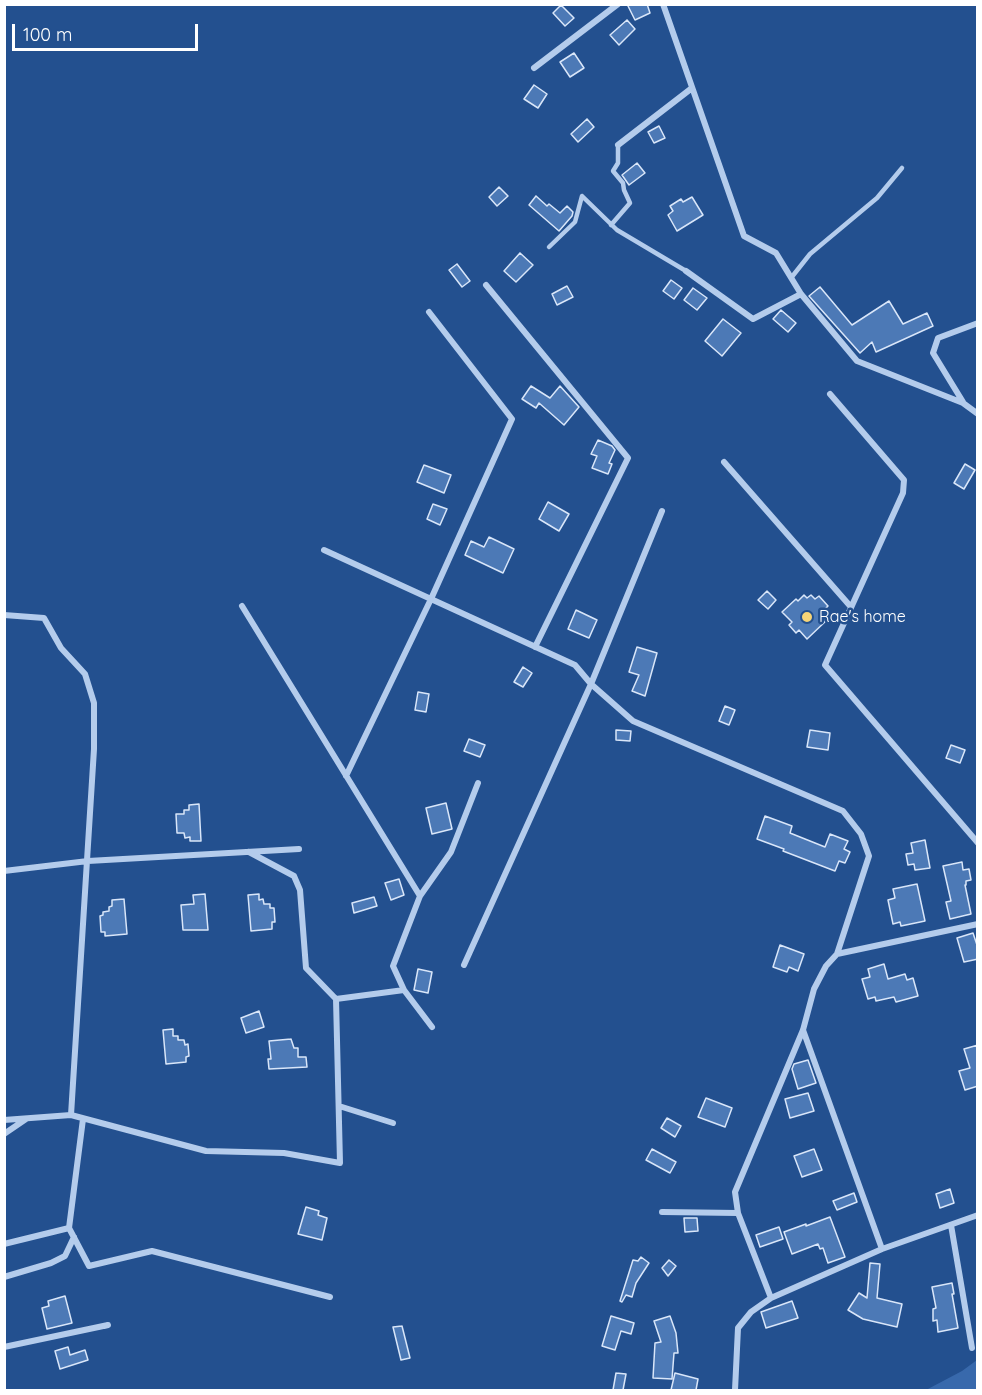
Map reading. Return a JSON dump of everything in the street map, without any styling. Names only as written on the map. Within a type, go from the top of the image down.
[{"type":"street","points":[[534,68],[618,4]]},
{"type":"street","points":[[663,4],[744,236],[776,253],[801,294],[857,361],[963,403],[978,414]]},
{"type":"street","points":[[618,145],[692,88]]},
{"type":"street","points":[[686,271],[753,319],[801,294]]},
{"type":"street","points":[[486,285],[628,458],[536,647]]},
{"type":"street","points":[[346,776],[431,598],[512,419],[429,312]]},
{"type":"street","points":[[963,403],[933,352],[938,338],[978,323]]},
{"type":"street","points":[[830,394],[904,480],[903,493],[825,665],[978,843]]},
{"type":"street","points":[[724,462],[851,608]]},
{"type":"street","points":[[464,964],[591,684],[662,511]]},
{"type":"street","points":[[324,550],[575,665],[591,684],[633,721],[843,811],[861,834],[868,856],[837,954],[826,966],[814,989],[803,1030],[735,1192],[738,1213],[771,1299]]},
{"type":"street","points":[[242,606],[420,896]]},
{"type":"street","points":[[4,615],[44,618],[61,648],[85,674],[94,703],[88,861],[71,1115]]},
{"type":"street","points":[[432,1027],[404,990],[393,966],[420,896],[451,852],[478,783]]},
{"type":"street","points":[[4,871],[88,861],[299,849]]},
{"type":"street","points":[[4,1120],[71,1115],[206,1151],[284,1153],[340,1163],[336,999],[306,968],[300,890],[294,876],[249,852]]},
{"type":"street","points":[[837,954],[978,924]]},
{"type":"street","points":[[336,999],[404,990]]},
{"type":"street","points":[[803,1030],[882,1249]]},
{"type":"street","points":[[339,1106],[393,1123]]},
{"type":"street","points":[[4,1134],[28,1118]]},
{"type":"street","points":[[83,1119],[69,1228],[89,1266],[152,1251],[330,1297]]},
{"type":"street","points":[[662,1212],[738,1213]]},
{"type":"street","points":[[735,1390],[738,1328],[751,1312],[771,1299],[882,1249],[978,1215]]},
{"type":"street","points":[[951,1225],[972,1348]]},
{"type":"street","points":[[4,1244],[69,1228]]},
{"type":"street","points":[[4,1277],[51,1263],[65,1256],[74,1237]]},
{"type":"street","points":[[4,1347],[108,1325],[104,1326]]},
{"type":"lane","points":[[611,225],[630,203],[623,183],[613,171],[618,163],[618,145]]},
{"type":"lane","points":[[791,278],[810,254],[877,198],[902,168]]},
{"type":"lane","points":[[549,247],[575,222],[582,196],[616,230],[686,271]]},
{"type":"shaded area","points":[[977,1360],[977,1390],[926,1390],[962,1371]]},
{"type":"building","points":[[627,4],[647,4],[650,13],[635,20]]},
{"type":"building","points":[[561,5],[574,18],[565,26],[553,13]]},
{"type":"building","points":[[627,20],[635,29],[619,45],[610,35]]},
{"type":"building","points":[[574,53],[584,68],[570,77],[560,62]]},
{"type":"building","points":[[534,85],[547,94],[538,108],[524,99]]},
{"type":"building","points":[[587,119],[594,127],[578,142],[571,134]]},
{"type":"building","points":[[659,126],[665,138],[654,143],[648,132]]},
{"type":"building","points":[[637,163],[645,173],[629,185],[622,175]]},
{"type":"building","points":[[499,187],[508,196],[497,206],[489,197]]},
{"type":"building","points":[[536,196],[547,206],[549,204],[560,213],[567,206],[573,212],[559,231],[529,205]]},
{"type":"building","points":[[692,197],[703,215],[677,231],[668,215],[673,211],[670,206],[681,199],[683,202]]},
{"type":"building","points":[[520,253],[533,265],[516,282],[504,271]]},
{"type":"building","points":[[457,264],[470,281],[462,287],[449,270]]},
{"type":"building","points":[[671,280],[682,288],[674,299],[663,291]]},
{"type":"building","points":[[567,286],[573,297],[557,305],[552,294]]},
{"type":"building","points":[[820,287],[852,325],[889,301],[903,324],[927,313],[933,326],[876,352],[872,342],[860,353],[809,296]]},
{"type":"building","points":[[693,288],[707,298],[697,310],[684,300]]},
{"type":"building","points":[[781,310],[796,323],[788,332],[773,319]]},
{"type":"building","points":[[723,319],[741,333],[722,356],[705,341]]},
{"type":"building","points":[[531,386],[550,398],[560,386],[579,407],[564,425],[539,403],[536,408],[522,399]]},
{"type":"building","points":[[598,440],[612,446],[615,450],[609,463],[612,464],[608,474],[592,468],[597,456],[591,454]]},
{"type":"building","points":[[965,464],[975,470],[964,489],[954,483]]},
{"type":"building","points":[[424,465],[451,475],[444,493],[417,482]]},
{"type":"building","points":[[548,502],[569,514],[559,531],[539,519]]},
{"type":"building","points":[[433,504],[447,509],[440,525],[427,519]]},
{"type":"building","points":[[489,537],[514,549],[503,573],[465,555],[471,541],[484,547]]},
{"type":"building","points":[[767,591],[776,600],[768,609],[758,600]]},
{"type":"building","name":"Rae's home","points":[[804,595],[807,598],[811,595],[815,599],[819,596],[828,606],[825,609],[829,613],[827,616],[829,618],[807,639],[799,630],[796,633],[789,625],[792,622],[782,612]]},
{"type":"building","points":[[576,610],[597,620],[589,638],[568,629]]},
{"type":"building","points":[[637,647],[657,653],[645,696],[632,691],[639,675],[629,672]]},
{"type":"building","points":[[523,667],[532,673],[523,687],[514,682]]},
{"type":"building","points":[[418,692],[429,694],[426,712],[415,710]]},
{"type":"building","points":[[725,706],[735,710],[729,725],[719,721]]},
{"type":"building","points":[[616,730],[631,731],[630,741],[616,740]]},
{"type":"building","points":[[810,730],[830,733],[828,750],[807,747]]},
{"type":"building","points":[[469,739],[485,745],[480,757],[464,751]]},
{"type":"building","points":[[951,745],[965,750],[960,763],[946,758]]},
{"type":"building","points":[[446,803],[452,829],[432,834],[426,808]]},
{"type":"building","points":[[199,804],[201,841],[190,841],[190,837],[185,838],[184,833],[177,833],[176,814],[184,814],[184,810],[189,810],[189,805]]},
{"type":"building","points":[[765,816],[792,826],[790,833],[825,847],[830,834],[848,841],[844,849],[850,852],[845,863],[839,861],[835,871],[757,839]]},
{"type":"building","points":[[925,840],[930,868],[915,870],[914,864],[908,865],[906,854],[913,853],[911,843]]},
{"type":"building","points":[[962,862],[963,870],[969,869],[971,880],[966,881],[965,885],[971,914],[950,919],[946,902],[951,901],[943,866]]},
{"type":"building","points":[[399,879],[404,895],[391,900],[385,883]]},
{"type":"building","points":[[917,884],[925,921],[901,926],[900,922],[893,924],[888,900],[895,898],[893,889]]},
{"type":"building","points":[[205,894],[208,930],[183,930],[181,905],[194,904],[193,895]]},
{"type":"building","points":[[259,894],[259,900],[263,899],[264,904],[270,904],[270,908],[274,908],[275,922],[272,922],[272,929],[251,931],[248,895]]},
{"type":"building","points":[[374,897],[377,906],[354,913],[352,903]]},
{"type":"building","points":[[124,899],[127,934],[105,936],[105,932],[101,932],[100,916],[103,912],[109,911],[112,900]]},
{"type":"building","points":[[973,933],[978,948],[978,959],[964,962],[957,938]]},
{"type":"building","points":[[780,945],[804,954],[798,971],[789,967],[787,972],[773,967]]},
{"type":"building","points":[[884,964],[888,979],[905,974],[907,980],[913,978],[918,996],[896,1002],[894,997],[876,1001],[875,997],[868,999],[862,979],[870,977],[868,969]]},
{"type":"building","points":[[418,969],[432,972],[428,993],[414,990]]},
{"type":"building","points":[[259,1011],[264,1027],[246,1033],[241,1018]]},
{"type":"building","points":[[173,1029],[173,1036],[178,1036],[178,1040],[184,1040],[185,1045],[188,1044],[189,1056],[186,1057],[186,1062],[166,1064],[163,1030]]},
{"type":"building","points":[[291,1039],[294,1048],[298,1048],[298,1057],[306,1057],[307,1067],[269,1069],[268,1059],[271,1059],[269,1041]]},
{"type":"building","points":[[978,1045],[978,1086],[965,1090],[959,1071],[970,1068],[964,1049]]},
{"type":"building","points":[[808,1060],[816,1083],[798,1089],[792,1069],[794,1064]]},
{"type":"building","points":[[808,1093],[814,1111],[790,1118],[785,1099]]},
{"type":"building","points":[[706,1098],[732,1108],[725,1127],[698,1117]]},
{"type":"building","points":[[667,1118],[681,1126],[675,1137],[661,1128]]},
{"type":"building","points":[[652,1149],[676,1162],[670,1173],[646,1160]]},
{"type":"building","points":[[814,1149],[822,1170],[802,1177],[794,1156]]},
{"type":"building","points":[[950,1189],[954,1203],[940,1208],[936,1194]]},
{"type":"building","points":[[854,1193],[857,1202],[837,1210],[833,1201]]},
{"type":"building","points":[[306,1207],[319,1211],[318,1215],[327,1218],[322,1240],[298,1234]]},
{"type":"building","points":[[830,1217],[845,1257],[828,1263],[823,1248],[820,1249],[818,1244],[792,1254],[784,1232]]},
{"type":"building","points":[[684,1218],[697,1218],[698,1231],[685,1232]]},
{"type":"building","points":[[779,1227],[783,1239],[760,1247],[756,1235]]},
{"type":"building","points":[[641,1257],[649,1263],[636,1283],[632,1297],[626,1295],[622,1302],[620,1301],[633,1260],[638,1261]]},
{"type":"building","points":[[669,1260],[676,1266],[668,1276],[662,1268]]},
{"type":"building","points":[[870,1263],[880,1264],[877,1298],[902,1304],[897,1327],[863,1319],[848,1310],[859,1293],[867,1298]]},
{"type":"building","points":[[952,1283],[958,1328],[938,1332],[937,1320],[933,1321],[933,1309],[936,1308],[932,1287]]},
{"type":"building","points":[[65,1296],[72,1323],[47,1329],[42,1308],[49,1306],[48,1301]]},
{"type":"building","points":[[792,1301],[798,1318],[766,1328],[761,1312]]},
{"type":"building","points":[[611,1316],[634,1323],[631,1334],[621,1331],[615,1350],[602,1346]]},
{"type":"building","points":[[670,1316],[676,1333],[678,1353],[674,1353],[672,1379],[653,1378],[655,1343],[661,1342],[654,1321]]},
{"type":"building","points":[[402,1326],[410,1358],[401,1360],[393,1327]]},
{"type":"building","points":[[68,1347],[70,1355],[85,1350],[88,1360],[60,1369],[55,1351]]},
{"type":"building","points":[[616,1373],[626,1374],[623,1390],[613,1390]]},
{"type":"building","points":[[675,1373],[698,1379],[696,1390],[671,1390]]},
{"type":"place","name":"Rae's home","points":[[807,617]]}]
